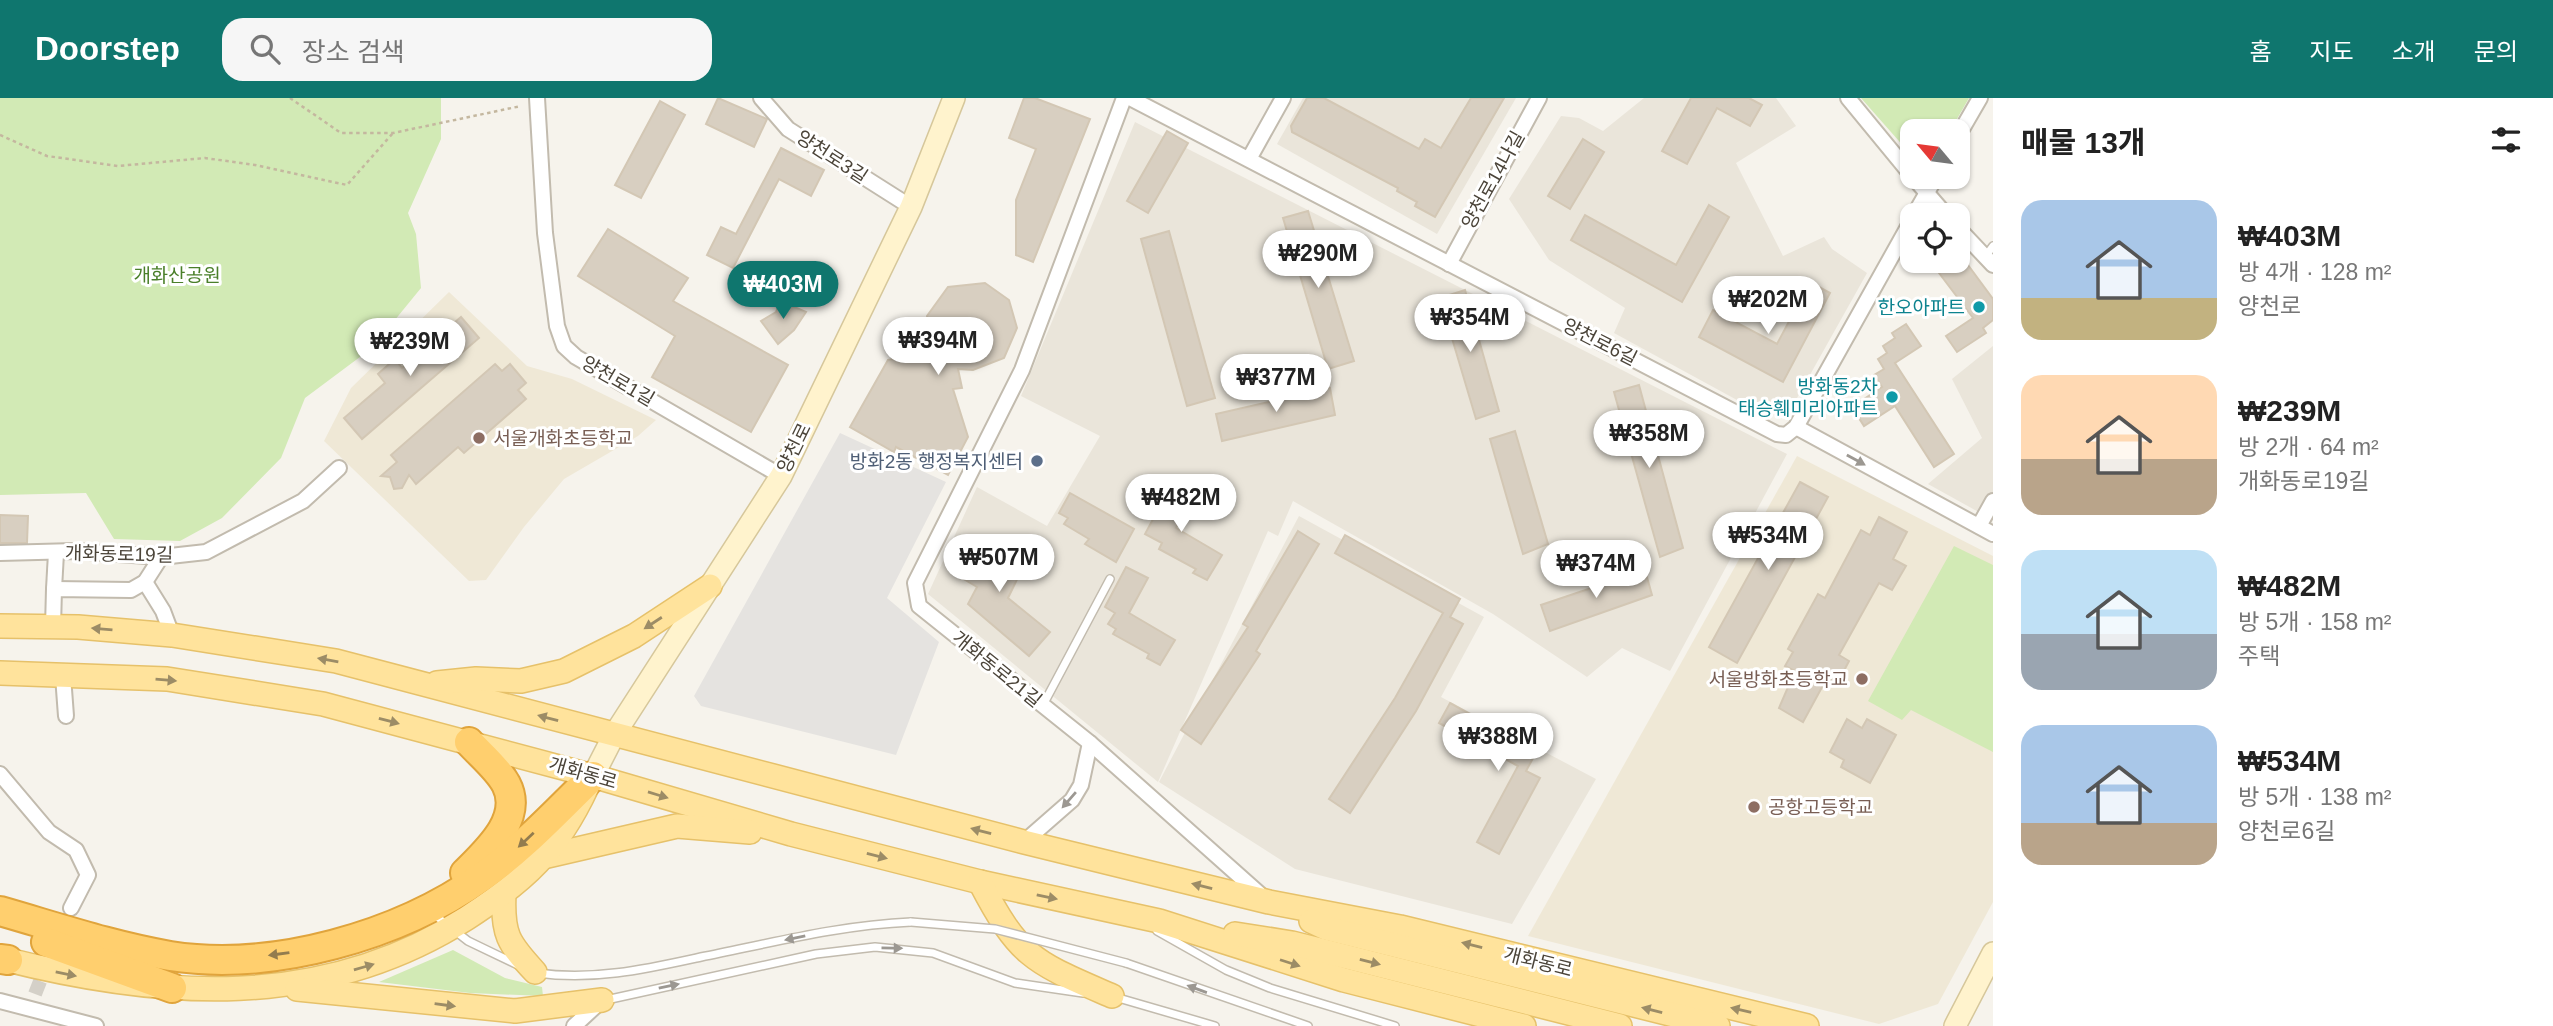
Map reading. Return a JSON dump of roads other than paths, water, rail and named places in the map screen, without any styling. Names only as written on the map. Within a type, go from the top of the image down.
[{"type":"highway","points":[[429,909],[479,859],[509,818],[512,801],[506,783],[469,742]]},
{"type":"highway","points":[[0,911],[102,941],[170,956],[209,960],[310,950],[355,939],[429,909],[496,866],[593,776]]},
{"type":"highway","points":[[0,928],[172,988]]},
{"type":"main road","name":"양천로","points":[[593,776],[614,735],[781,475],[911,207],[954,98]]},
{"type":"main road","points":[[422,684],[476,679],[521,681],[564,671],[634,636],[710,586]]},
{"type":"main road","name":"개화동로","points":[[0,626],[172,635],[336,661],[1024,842],[1269,902],[1400,927],[1807,1026]]},
{"type":"main road","name":"개화동로","points":[[0,673],[167,679],[323,704],[593,776],[791,834],[980,882],[1159,921],[1292,943],[1620,1026]]},
{"type":"main road","points":[[3,959],[70,975],[172,988],[229,991],[280,987],[390,959],[449,929],[504,894],[543,857],[568,827],[593,776]]},
{"type":"main road","points":[[543,857],[677,826],[791,834]]},
{"type":"main road","points":[[980,882],[1013,939],[1028,954],[1044,966],[1111,996]]},
{"type":"main road","points":[[504,894],[503,922],[508,940],[535,972]]},
{"type":"main road","name":"개화동로","points":[[1269,902],[1326,928],[1718,1026]]},
{"type":"main road","name":"개화동로","points":[[1159,921],[1343,980],[1524,1026]]},
{"type":"main road","points":[[1955,1026],[1993,953]]},
{"type":"main road","points":[[280,987],[515,1011],[602,1000]]},
{"type":"street","name":"양천로3길","points":[[761,98],[788,129],[911,207]]},
{"type":"street","name":"개화동로21길","points":[[1124,98],[1022,370],[915,583],[919,606],[1090,743],[1269,902]]},
{"type":"street","name":"양천로6길","points":[[1130,98],[1777,434],[1786,435],[1796,427]]},
{"type":"street","points":[[1249,159],[1283,98]]},
{"type":"street","name":"양천로14나길","points":[[1448,264],[1539,98]]},
{"type":"street","points":[[1848,98],[1900,161]]},
{"type":"street","points":[[1968,119],[1980,98]]},
{"type":"street","name":"양천로1길","points":[[537,100],[545,233],[557,326],[564,345],[576,357],[781,475]]},
{"type":"street","points":[[1923,189],[1935,203]]},
{"type":"street","points":[[1922,203],[1930,189]]},
{"type":"street","points":[[1970,238],[1990,256]]},
{"type":"street","points":[[1900,242],[1796,427],[1993,534]]},
{"type":"street","name":"개화동로19길","points":[[0,553],[56,552],[160,557],[206,552],[303,501],[339,468]]},
{"type":"street","points":[[1979,526],[1993,501]]},
{"type":"street","points":[[53,627],[56,552]]},
{"type":"street","points":[[54,589],[131,590],[145,582],[160,557]]},
{"type":"street","points":[[145,582],[163,611],[172,635]]},
{"type":"street","points":[[64,676],[66,716]]},
{"type":"street","points":[[1024,842],[1072,800],[1082,785],[1090,743]]},
{"type":"street","points":[[0,774],[49,832],[76,850],[88,875],[71,908]]},
{"type":"street","points":[[30,1009],[34,994]]},
{"type":"street","points":[[574,1026],[602,1000]]},
{"type":"street","points":[[0,1001],[94,1026]]},
{"type":"lane","points":[[1043,705],[1110,579]]},
{"type":"lane","points":[[429,909],[449,929],[502,959],[535,972],[567,977],[622,974],[848,927],[911,922],[995,929],[1126,963],[1308,1026]]},
{"type":"lane","points":[[1129,915],[1226,970],[1270,988],[1395,1026]]},
{"type":"lane","points":[[602,1000],[816,954],[875,947],[903,948],[933,953],[1033,987],[1111,996],[1215,1026]]},
{"type":"tunnel","points":[[35,994],[48,961]]},
{"type":"place","name":"한오아파트","points":[[1979,307]]},
{"type":"place","name":"방화동2차 태승훼미리아파트","points":[[1892,397]]},
{"type":"place","name":"서울개화초등학교","points":[[479,438]]},
{"type":"place","name":"방화2동 행정복지센터","points":[[1037,461]]},
{"type":"place","name":"서울방화초등학교","points":[[1862,679]]},
{"type":"place","name":"공항고등학교","points":[[1754,807]]},
{"type":"park label","name":"개화산공원","points":[[177,275]]}]
